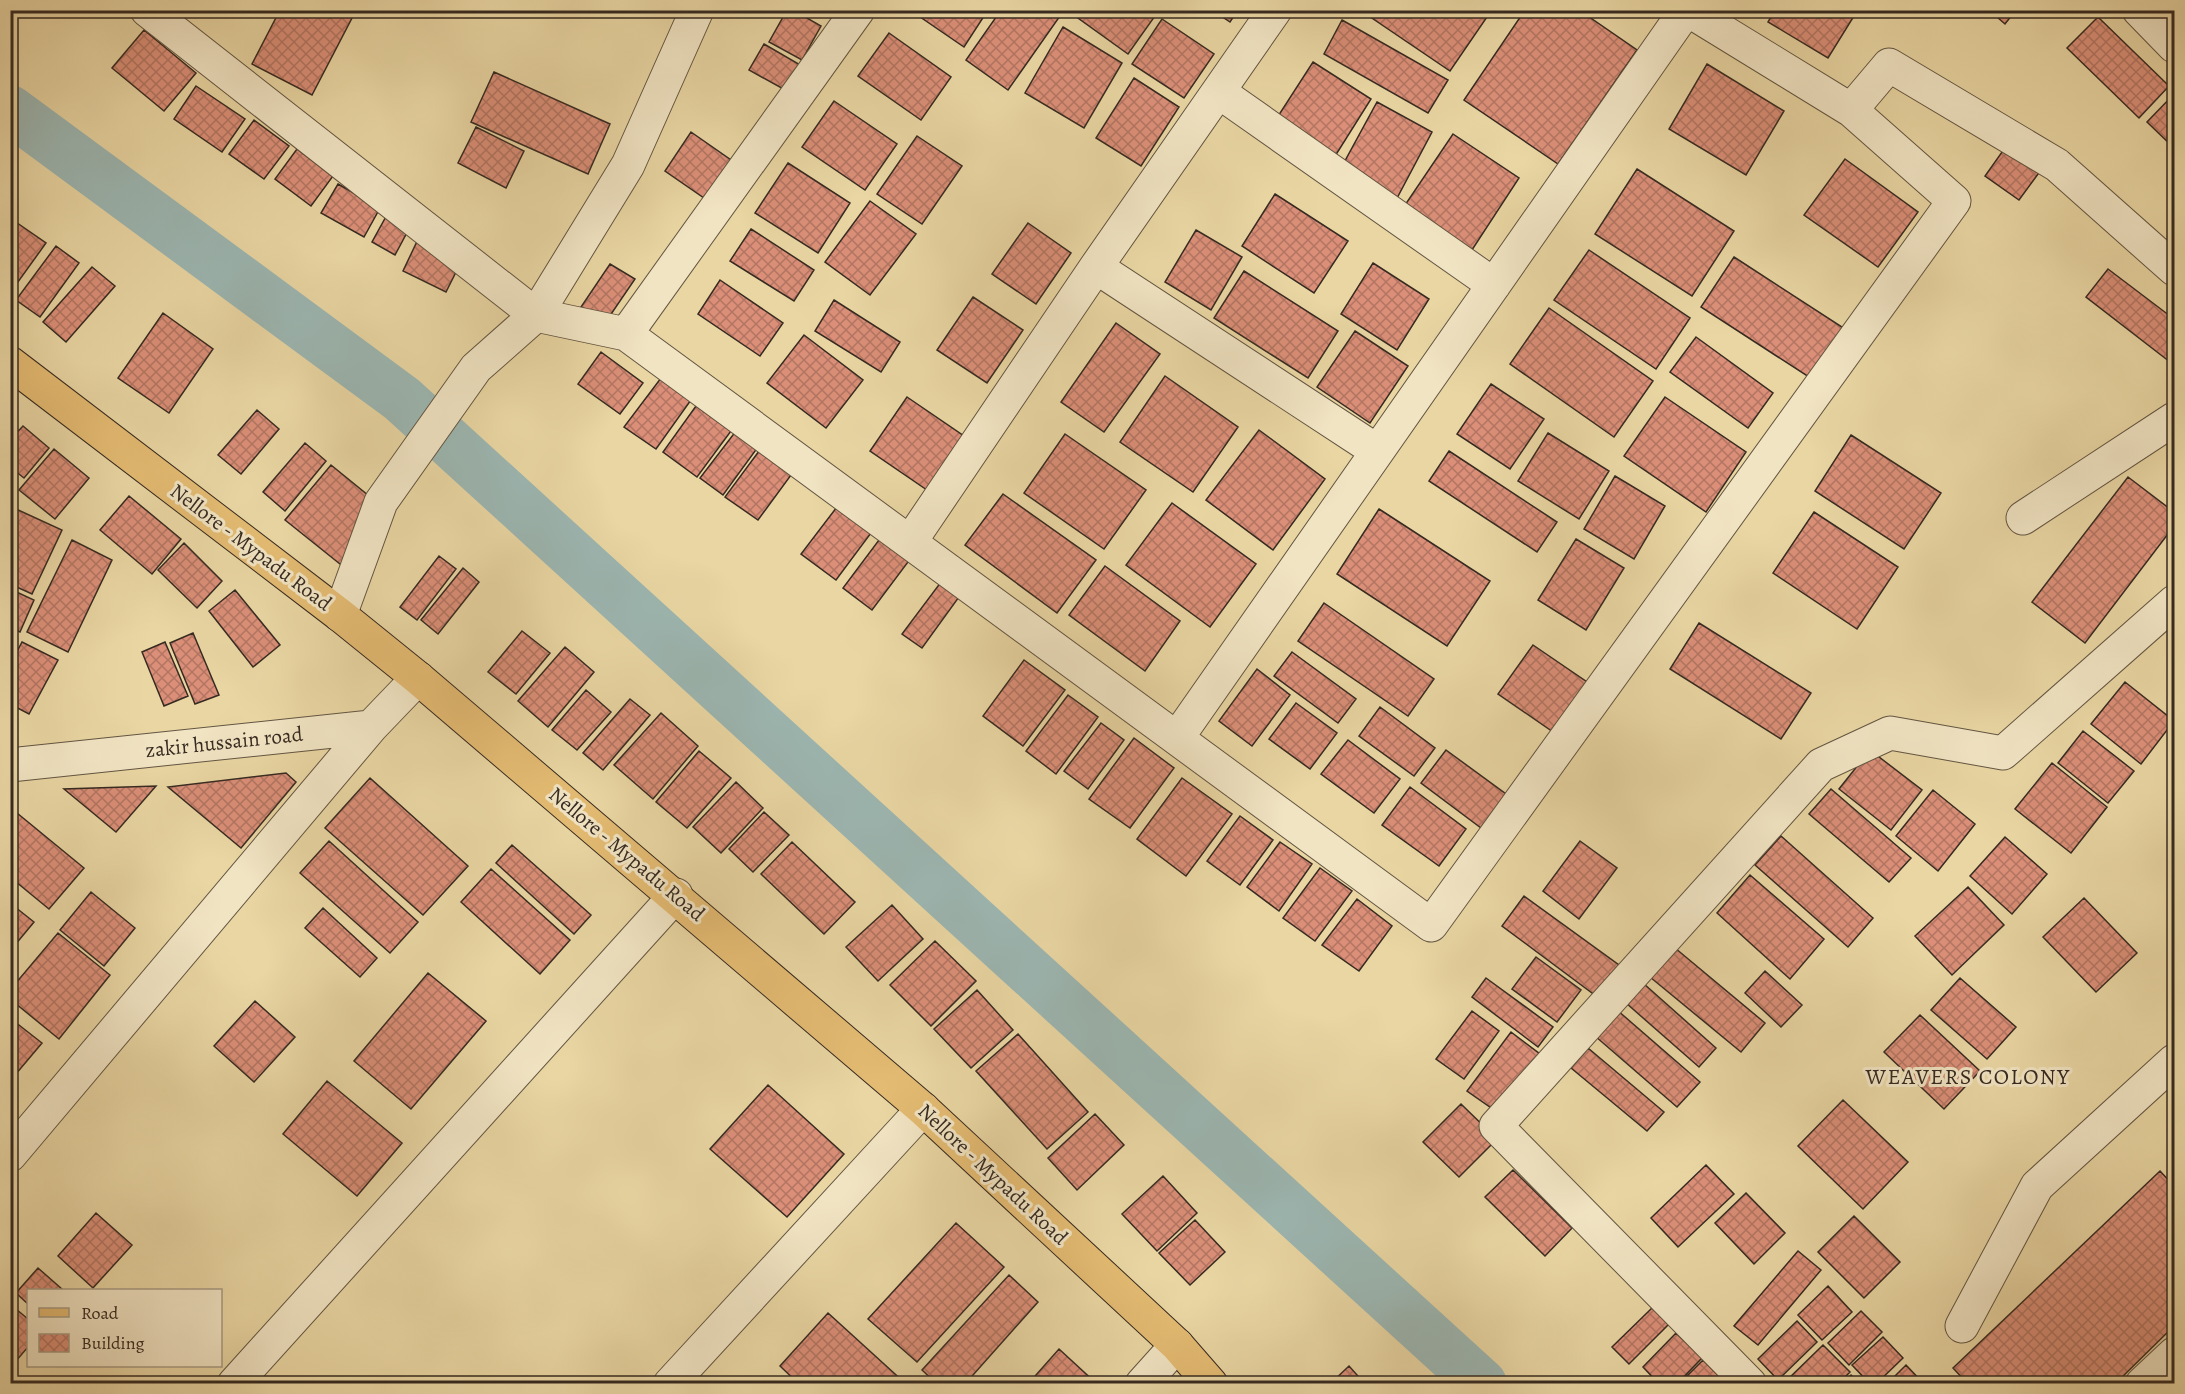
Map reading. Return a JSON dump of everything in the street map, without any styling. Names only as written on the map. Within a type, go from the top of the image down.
[{"type":"main road","name":"Nellore - Mypadu Road","points":[[10,363],[340,615],[676,895],[923,1109],[1178,1345],[1211,1383]]},
{"type":"street","points":[[147,10],[536,315],[626,333],[1431,925],[1954,201],[1851,110],[1687,10],[1177,738]]},
{"type":"street","points":[[340,615],[381,502],[476,368],[536,315],[628,165],[697,10]]},
{"type":"street","points":[[626,333],[858,10]]},
{"type":"street","points":[[910,542],[1096,267],[1275,10]]},
{"type":"street","points":[[2139,10],[2175,46]]},
{"type":"street","points":[[1851,110],[1890,65],[2057,165],[2175,269]]},
{"type":"street","points":[[1219,92],[1494,285]]},
{"type":"street","points":[[1096,267],[1377,451]]},
{"type":"street","points":[[2023,518],[2175,419]]},
{"type":"street","points":[[1750,1383],[1496,1126],[1821,765],[1890,733],[2003,753],[2175,602]]},
{"type":"street","points":[[10,1155],[371,727],[418,678]]},
{"type":"street","name":"zakir hussain road","points":[[10,765],[371,727]]},
{"type":"street","points":[[234,1383],[676,895]]},
{"type":"street","points":[[1962,1326],[2037,1186],[2175,1062]]},
{"type":"street","points":[[670,1383],[923,1109]]},
{"type":"street","points":[[1142,1383],[1178,1345]]},
{"type":"street","points":[[2142,1383],[2175,1354]]},
{"type":"building","points":[[280,10],[337,10],[352,18],[312,95],[252,64]]},
{"type":"building","points":[[787,10],[793,10],[821,26],[802,60],[769,42]]},
{"type":"building","points":[[910,10],[988,10],[964,47]]},
{"type":"building","points":[[1001,10],[1051,10],[1060,16],[1008,90],[966,60]]},
{"type":"building","points":[[1084,10],[1147,10],[1155,16],[1128,54],[1078,18]]},
{"type":"building","points":[[1212,10],[1238,10],[1230,22]]},
{"type":"building","points":[[1364,10],[1477,10],[1487,17],[1450,71],[1363,12]]},
{"type":"building","points":[[1525,10],[1579,10],[1637,50],[1558,164],[1464,100]]},
{"type":"building","points":[[1775,10],[1845,10],[1854,16],[1828,58],[1768,22]]},
{"type":"building","points":[[1989,10],[2016,10],[2005,24]]},
{"type":"building","points":[[2098,17],[2169,86],[2139,118],[2067,48]]},
{"type":"building","points":[[1162,19],[1214,54],[1184,98],[1132,64]]},
{"type":"building","points":[[1342,20],[1448,80],[1428,113],[1324,54]]},
{"type":"building","points":[[1063,27],[1122,63],[1084,128],[1025,93]]},
{"type":"building","points":[[144,30],[196,73],[164,111],[112,68]]},
{"type":"building","points":[[889,33],[951,77],[921,120],[858,76]]},
{"type":"building","points":[[764,44],[802,66],[787,91],[749,70]]},
{"type":"building","points":[[1313,62],[1371,99],[1332,161],[1273,124]]},
{"type":"building","points":[[1707,64],[1784,111],[1746,175],[1669,129]]},
{"type":"building","points":[[494,72],[610,124],[588,174],[471,122]]},
{"type":"building","points":[[1134,78],[1179,107],[1141,166],[1096,138]]},
{"type":"building","points":[[196,86],[245,119],[222,152],[174,119]]},
{"type":"building","points":[[2174,94],[2174,148],[2147,122]]},
{"type":"building","points":[[834,101],[897,144],[865,190],[802,147]]},
{"type":"building","points":[[1377,102],[1432,132],[1396,200],[1340,170]]},
{"type":"building","points":[[254,120],[289,146],[264,179],[229,154]]},
{"type":"building","points":[[476,127],[524,151],[506,188],[458,163]]},
{"type":"building","points":[[691,132],[731,160],[704,198],[665,171]]},
{"type":"building","points":[[1453,134],[1519,178],[1470,253],[1403,208]]},
{"type":"building","points":[[917,136],[962,166],[922,224],[877,194]]},
{"type":"building","points":[[2007,145],[2041,170],[2019,200],[1985,176]]},
{"type":"building","points":[[297,149],[333,176],[311,206],[275,179]]},
{"type":"building","points":[[1845,159],[1918,212],[1878,267],[1804,215]]},
{"type":"building","points":[[788,163],[850,203],[818,253],[755,213]]},
{"type":"building","points":[[1637,169],[1734,231],[1692,296],[1595,234]]},
{"type":"building","points":[[338,184],[380,208],[364,237],[321,213]]},
{"type":"building","points":[[1275,194],[1348,241],[1314,293],[1242,246]]},
{"type":"building","points":[[870,201],[916,234],[870,295],[825,262]]},
{"type":"building","points":[[388,213],[411,225],[395,255],[372,242]]},
{"type":"building","points":[[10,218],[46,243],[10,293]]},
{"type":"building","points":[[1028,223],[1071,253],[1036,304],[992,274]]},
{"type":"building","points":[[751,229],[814,270],[794,301],[730,261]]},
{"type":"building","points":[[1196,230],[1242,257],[1211,310],[1165,282]]},
{"type":"building","points":[[421,233],[465,254],[446,292],[403,271]]},
{"type":"building","points":[[56,246],[79,263],[40,317],[16,300]]},
{"type":"building","points":[[1589,250],[1690,318],[1656,369],[1554,300]]},
{"type":"building","points":[[1734,257],[1845,329],[1812,379],[1701,307]]},
{"type":"building","points":[[1373,263],[1429,299],[1397,350],[1341,314]]},
{"type":"building","points":[[610,264],[635,279],[605,323],[581,307]]},
{"type":"building","points":[[92,267],[115,286],[66,342],[43,322]]},
{"type":"building","points":[[2108,269],[2174,319],[2174,356],[2170,362],[2086,297]]},
{"type":"building","points":[[1244,271],[1338,331],[1308,378],[1214,318]]},
{"type":"building","points":[[720,280],[783,323],[760,356],[698,314]]},
{"type":"building","points":[[973,297],[1023,330],[987,383],[937,350]]},
{"type":"building","points":[[834,300],[900,342],[881,372],[815,331]]},
{"type":"building","points":[[1549,308],[1653,381],[1614,437],[1510,364]]},
{"type":"building","points":[[163,313],[213,349],[169,413],[118,378]]},
{"type":"building","points":[[1116,323],[1160,354],[1104,432],[1061,402]]},
{"type":"building","points":[[1355,331],[1408,366],[1370,423],[1317,387]]},
{"type":"building","points":[[804,335],[863,380],[826,428],[767,383]]},
{"type":"building","points":[[1696,337],[1773,393],[1748,428],[1670,372]]},
{"type":"building","points":[[601,352],[643,383],[620,414],[578,384]]},
{"type":"building","points":[[1165,376],[1238,427],[1193,492],[1120,442]]},
{"type":"building","points":[[661,378],[691,400],[656,449],[624,427]]},
{"type":"building","points":[[1491,384],[1544,419],[1510,469],[1457,434]]},
{"type":"building","points":[[907,397],[964,436],[927,490],[870,451]]},
{"type":"building","points":[[1665,397],[1746,452],[1706,512],[1624,456]]},
{"type":"building","points":[[696,406],[731,431],[697,477],[663,452]]},
{"type":"building","points":[[257,410],[279,429],[241,474],[218,455]]},
{"type":"building","points":[[23,426],[49,448],[24,478],[10,467],[10,440]]},
{"type":"building","points":[[1259,430],[1325,479],[1273,550],[1206,500]]},
{"type":"building","points":[[736,431],[758,447],[723,495],[700,478]]},
{"type":"building","points":[[1548,433],[1609,471],[1579,519],[1518,481]]},
{"type":"building","points":[[1065,434],[1146,490],[1104,549],[1024,493]]},
{"type":"building","points":[[1851,435],[1941,493],[1904,549],[1815,491]]},
{"type":"building","points":[[305,443],[326,461],[285,511],[263,492]]},
{"type":"building","points":[[762,447],[794,471],[758,520],[725,497]]},
{"type":"building","points":[[54,449],[89,478],[55,519],[19,490]]},
{"type":"building","points":[[1449,451],[1557,522],[1537,552],[1429,481]]},
{"type":"building","points":[[331,465],[390,513],[345,568],[285,520]]},
{"type":"building","points":[[1615,476],[1665,506],[1634,559],[1584,529]]},
{"type":"building","points":[[2128,477],[2174,512],[2174,526],[2085,643],[2032,602]]},
{"type":"building","points":[[1003,494],[1096,560],[1057,613],[965,545]]},
{"type":"building","points":[[129,496],[181,539],[152,574],[100,530]]},
{"type":"building","points":[[840,503],[874,529],[836,580],[801,554]]},
{"type":"building","points":[[1172,503],[1256,564],[1210,627],[1126,565]]},
{"type":"building","points":[[16,509],[62,530],[32,594],[10,584],[10,520]]},
{"type":"building","points":[[1379,509],[1490,581],[1447,646],[1337,574]]},
{"type":"building","points":[[1814,512],[1898,567],[1857,629],[1773,573]]},
{"type":"building","points":[[882,536],[911,558],[872,610],[843,588]]},
{"type":"building","points":[[1576,539],[1624,568],[1586,630],[1538,600]]},
{"type":"building","points":[[72,540],[112,560],[68,652],[27,632]]},
{"type":"building","points":[[184,543],[222,581],[197,608],[158,570]]},
{"type":"building","points":[[439,556],[456,569],[417,620],[400,607]]},
{"type":"building","points":[[1105,566],[1180,621],[1145,671],[1069,615]]},
{"type":"building","points":[[463,568],[479,582],[438,634],[421,620]]},
{"type":"building","points":[[941,582],[959,597],[922,648],[902,634]]},
{"type":"building","points":[[10,589],[34,600],[20,632],[10,627]]},
{"type":"building","points":[[235,590],[280,645],[253,667],[209,611]]},
{"type":"building","points":[[1324,603],[1434,679],[1408,716],[1298,641]]},
{"type":"building","points":[[1699,623],[1811,693],[1781,739],[1670,669]]},
{"type":"building","points":[[522,631],[550,653],[516,694],[488,672]]},
{"type":"building","points":[[193,633],[219,695],[195,704],[170,643]]},
{"type":"building","points":[[22,642],[58,660],[29,714],[10,704],[10,665]]},
{"type":"building","points":[[165,642],[188,696],[164,706],[142,652]]},
{"type":"building","points":[[1533,645],[1590,684],[1556,734],[1498,694]]},
{"type":"building","points":[[565,647],[594,672],[548,727],[518,701]]},
{"type":"building","points":[[1292,652],[1356,699],[1338,723],[1274,676]]},
{"type":"building","points":[[1024,660],[1065,690],[1023,746],[983,716]]},
{"type":"building","points":[[1257,669],[1290,695],[1252,746],[1219,721]]},
{"type":"building","points":[[2125,682],[2174,721],[2141,764],[2091,724]]},
{"type":"building","points":[[586,690],[611,712],[577,750],[552,730]]},
{"type":"building","points":[[1068,695],[1098,717],[1056,774],[1026,751]]},
{"type":"building","points":[[630,699],[650,715],[603,770],[583,753]]},
{"type":"building","points":[[1296,703],[1337,733],[1310,769],[1269,739]]},
{"type":"building","points":[[1380,707],[1435,748],[1414,776],[1359,736]]},
{"type":"building","points":[[661,713],[698,746],[653,799],[614,765]]},
{"type":"building","points":[[1101,723],[1124,740],[1088,789],[1064,771]]},
{"type":"building","points":[[2083,731],[2134,771],[2108,803],[2058,763]]},
{"type":"building","points":[[1134,738],[1174,768],[1130,828],[1089,799]]},
{"type":"building","points":[[1348,740],[1400,779],[1374,813],[1321,774]]},
{"type":"building","points":[[1446,750],[1506,794],[1481,828],[1421,783]]},
{"type":"building","points":[[1870,750],[1922,790],[1891,830],[1839,789]]},
{"type":"building","points":[[699,751],[731,778],[687,828],[656,802]]},
{"type":"building","points":[[2052,763],[2107,807],[2071,853],[2015,809]]},
{"type":"building","points":[[286,773],[296,782],[241,848],[168,787]]},
{"type":"building","points":[[370,778],[468,866],[423,915],[325,828]]},
{"type":"building","points":[[1182,778],[1232,814],[1186,876],[1137,839]]},
{"type":"building","points":[[736,782],[763,808],[721,853],[693,827]]},
{"type":"building","points":[[156,786],[116,832],[64,789]]},
{"type":"building","points":[[1410,787],[1466,829],[1439,866],[1382,825]]},
{"type":"building","points":[[1831,789],[1911,858],[1889,882],[1809,814]]},
{"type":"building","points":[[1933,790],[1975,824],[1938,871],[1896,836]]},
{"type":"building","points":[[764,812],[789,835],[753,872],[729,849]]},
{"type":"building","points":[[17,813],[84,868],[49,909],[10,877],[10,821]]},
{"type":"building","points":[[1240,816],[1273,840],[1240,885],[1207,861]]},
{"type":"building","points":[[1781,836],[1873,918],[1848,947],[1755,865]]},
{"type":"building","points":[[2005,837],[2047,874],[2012,914],[1970,876]]},
{"type":"building","points":[[329,841],[418,922],[390,953],[300,873]]},
{"type":"building","points":[[1580,841],[1617,868],[1579,919],[1543,891]]},
{"type":"building","points":[[792,842],[855,902],[824,934],[761,874]]},
{"type":"building","points":[[1280,842],[1312,864],[1279,911],[1247,887]]},
{"type":"building","points":[[512,845],[591,915],[574,934],[496,863]]},
{"type":"building","points":[[1320,868],[1352,891],[1315,941],[1283,918]]},
{"type":"building","points":[[491,869],[570,940],[540,974],[461,902]]},
{"type":"building","points":[[1750,875],[1824,939],[1790,979],[1717,913]]},
{"type":"building","points":[[1968,887],[2004,925],[1952,975],[1915,936]]},
{"type":"building","points":[[91,892],[135,928],[104,966],[60,930]]},
{"type":"building","points":[[1524,896],[1619,965],[1596,996],[1502,926]]},
{"type":"building","points":[[2084,898],[2137,953],[2096,992],[2043,937]]},
{"type":"building","points":[[1357,899],[1392,926],[1359,971],[1322,945]]},
{"type":"building","points":[[10,903],[34,922],[10,951]]},
{"type":"building","points":[[892,905],[923,939],[878,981],[846,947]]},
{"type":"building","points":[[323,908],[377,958],[360,977],[305,928]]},
{"type":"building","points":[[58,933],[110,975],[59,1039],[10,999],[10,990]]},
{"type":"building","points":[[935,941],[976,981],[931,1026],[890,985]]},
{"type":"building","points":[[1675,948],[1765,1023],[1741,1052],[1650,977]]},
{"type":"building","points":[[1536,957],[1581,990],[1557,1022],[1512,989]]},
{"type":"building","points":[[1765,971],[1802,1005],[1781,1027],[1745,993]]},
{"type":"building","points":[[428,973],[486,1021],[411,1109],[354,1061]]},
{"type":"building","points":[[1486,978],[1553,1027],[1538,1047],[1472,997]]},
{"type":"building","points":[[1960,978],[2016,1027],[1987,1059],[1931,1010]]},
{"type":"building","points":[[1643,983],[1716,1048],[1699,1067],[1626,1003]]},
{"type":"building","points":[[977,990],[1013,1030],[971,1068],[934,1029]]},
{"type":"building","points":[[255,1001],[295,1037],[254,1082],[214,1046]]},
{"type":"building","points":[[1617,1010],[1700,1082],[1677,1107],[1595,1036]]},
{"type":"building","points":[[1472,1011],[1499,1031],[1464,1079],[1436,1059]]},
{"type":"building","points":[[1920,1015],[1980,1071],[1944,1109],[1884,1052]]},
{"type":"building","points":[[10,1018],[42,1043],[10,1081]]},
{"type":"building","points":[[1511,1032],[1540,1054],[1497,1112],[1467,1091]]},
{"type":"building","points":[[1018,1034],[1088,1112],[1047,1149],[976,1071]]},
{"type":"building","points":[[1588,1048],[1664,1112],[1647,1131],[1571,1068]]},
{"type":"building","points":[[327,1081],[402,1143],[357,1196],[283,1134]]},
{"type":"building","points":[[768,1085],[844,1154],[787,1217],[710,1149]]},
{"type":"building","points":[[1843,1100],[1908,1162],[1863,1209],[1798,1146]]},
{"type":"building","points":[[1461,1104],[1497,1139],[1459,1177],[1423,1142]]},
{"type":"building","points":[[1095,1114],[1124,1145],[1077,1190],[1048,1158]]},
{"type":"building","points":[[1706,1165],[1734,1194],[1678,1247],[1651,1218]]},
{"type":"building","points":[[1513,1170],[1572,1228],[1545,1256],[1485,1197]]},
{"type":"building","points":[[2160,1171],[2174,1186],[2174,1326],[2115,1384],[1968,1384],[1953,1368]]},
{"type":"building","points":[[1163,1176],[1197,1213],[1157,1251],[1122,1214]]},
{"type":"building","points":[[1746,1193],[1785,1233],[1754,1264],[1715,1223]]},
{"type":"building","points":[[96,1213],[132,1245],[93,1288],[58,1256]]},
{"type":"building","points":[[1854,1216],[1900,1262],[1864,1298],[1818,1252]]},
{"type":"building","points":[[1195,1220],[1225,1252],[1190,1285],[1159,1253]]},
{"type":"building","points":[[956,1223],[1004,1267],[917,1362],[868,1319]]},
{"type":"building","points":[[1798,1251],[1821,1270],[1758,1345],[1734,1326]]},
{"type":"building","points":[[38,1268],[62,1289],[27,1289],[27,1303],[16,1293]]},
{"type":"building","points":[[1009,1275],[1038,1302],[965,1384],[937,1384],[922,1370]]},
{"type":"building","points":[[1828,1286],[1852,1312],[1822,1340],[1798,1315]]},
{"type":"building","points":[[10,1304],[27,1318],[27,1348],[16,1361],[10,1356]]},
{"type":"building","points":[[1653,1307],[1669,1324],[1629,1364],[1612,1347]]},
{"type":"building","points":[[1861,1311],[1882,1332],[1849,1365],[1828,1343]]},
{"type":"building","points":[[828,1313],[906,1384],[799,1384],[780,1366]]},
{"type":"building","points":[[1797,1321],[1817,1342],[1778,1380],[1758,1359]]},
{"type":"building","points":[[1676,1333],[1702,1358],[1677,1384],[1659,1384],[1643,1367]]},
{"type":"building","points":[[1883,1337],[1903,1358],[1876,1384],[1870,1384],[1852,1365]]},
{"type":"building","points":[[1823,1345],[1850,1372],[1838,1384],[1783,1384]]},
{"type":"building","points":[[1059,1349],[1097,1384],[1028,1384]]},
{"type":"building","points":[[1703,1360],[1725,1382],[1723,1384],[1679,1384]]},
{"type":"building","points":[[1906,1365],[1924,1384],[1887,1384]]},
{"type":"building","points":[[1349,1366],[1365,1384],[1330,1384]]},
{"type":"building","points":[[1851,1375],[1860,1384],[1843,1384]]},
{"type":"waterway","points":[[10,110],[402,399],[1482,1384]]},
{"type":"district","name":"WEAVERS COLONY","points":[[1968,1076]]}]
